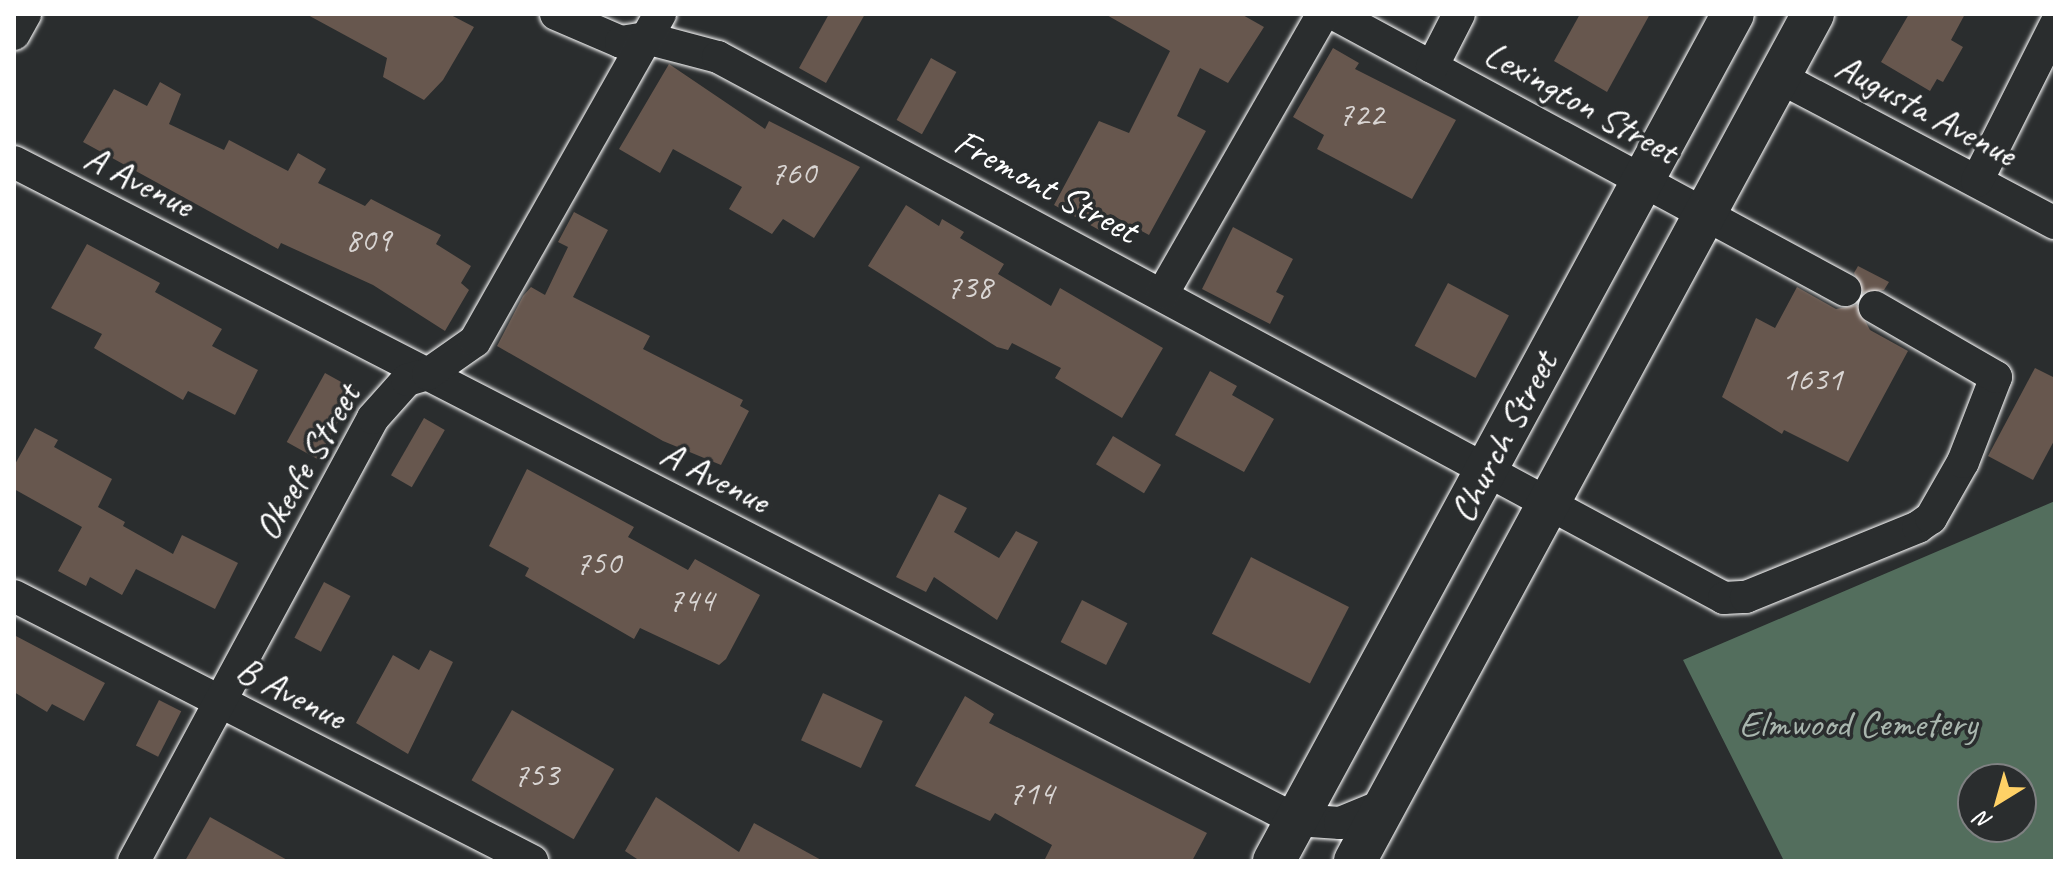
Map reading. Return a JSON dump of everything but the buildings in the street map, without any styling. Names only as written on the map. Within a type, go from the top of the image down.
[{"type":"main road","name":"Church Street","points":[[1274,861],[1733,14]]},
{"type":"main road","name":"Church Street","points":[[1355,861],[1813,14]]},
{"type":"street","points":[[14,34],[25,14]]},
{"type":"street","name":"Fremont Street","points":[[556,14],[621,42],[653,26],[718,57],[1163,293],[1708,592],[1746,597],[1891,541],[1931,518],[1963,462],[1996,377],[1875,307]]},
{"type":"street","points":[[1163,293],[1323,14]]},
{"type":"street","name":"Lexington Street","points":[[1334,14],[1845,290]]},
{"type":"street","points":[[1432,67],[1459,14]]},
{"type":"street","name":"Okeefe Street","points":[[134,861],[373,418],[407,380],[428,374],[475,341],[653,26]]},
{"type":"street","points":[[1977,181],[2055,26]]},
{"type":"street","name":"Augusta Avenue","points":[[1779,77],[2046,218]]},
{"type":"street","name":"A Avenue","points":[[14,162],[1296,820],[1340,823],[1386,804]]},
{"type":"street","name":"B Avenue","points":[[14,596],[532,861]]},
{"type":"green space","name":"Elmwood Cemetery","points":[[2055,501],[2055,861],[1784,861],[1683,660]]}]
